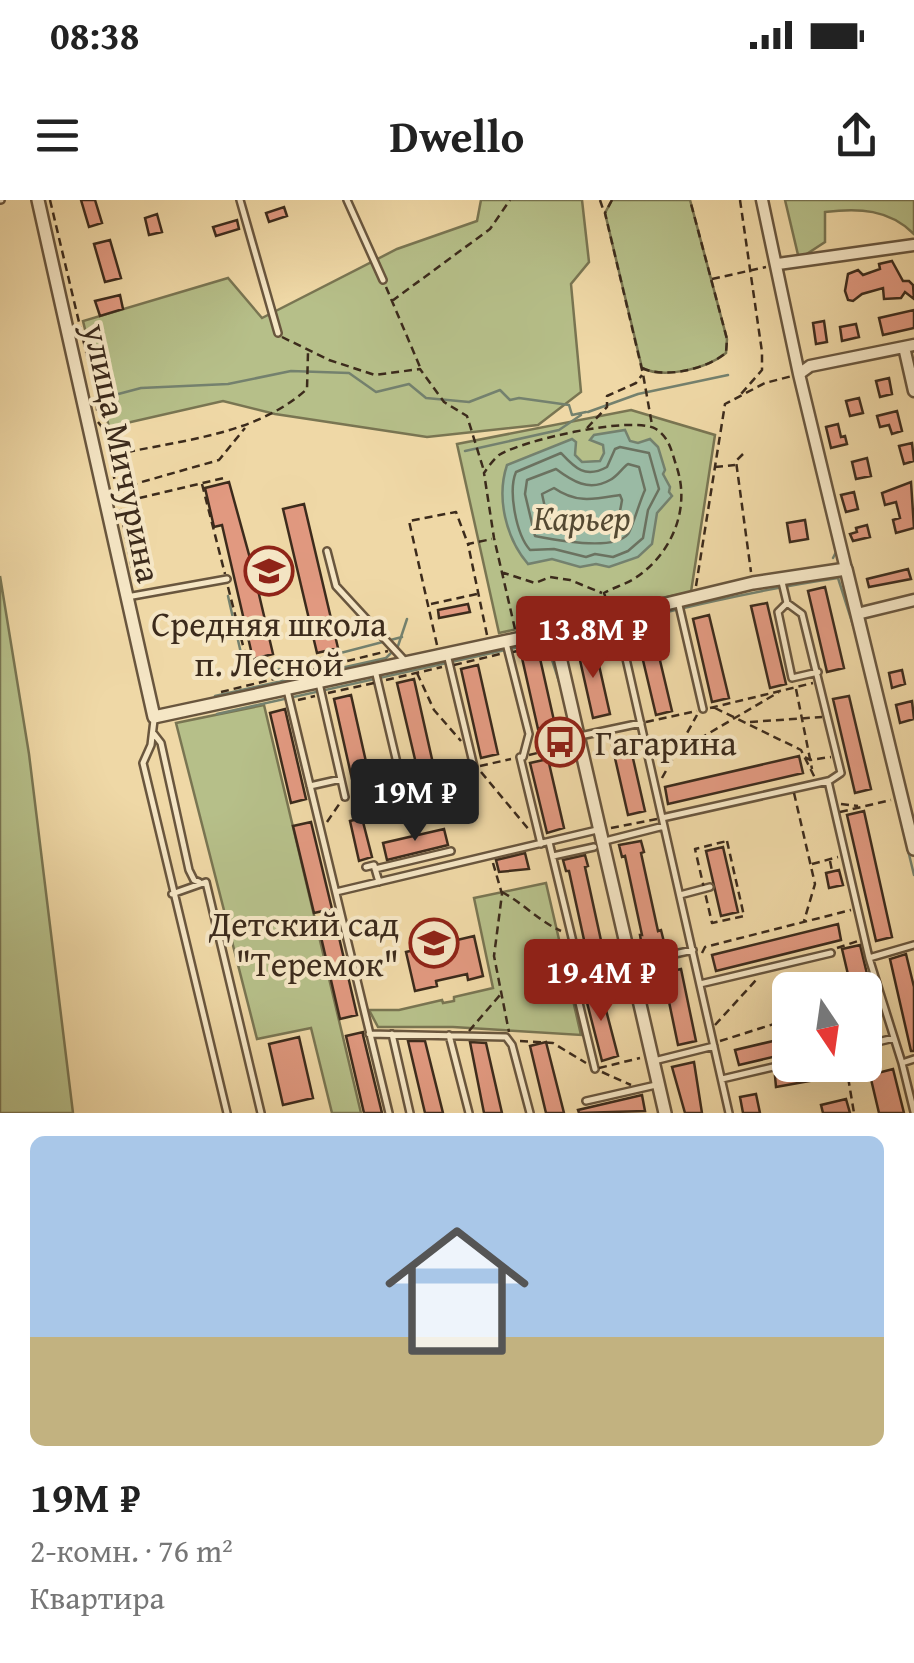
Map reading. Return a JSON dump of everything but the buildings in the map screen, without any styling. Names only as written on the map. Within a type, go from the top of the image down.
[{"type":"street","name":"улица Мичурина","points":[[38,200],[86,409],[113,504],[126,596],[154,717]]},
{"type":"street","points":[[762,200],[778,264],[795,375],[914,849]]},
{"type":"street","points":[[778,264],[914,245]]},
{"type":"street","points":[[795,375],[810,366],[909,346],[914,391]]},
{"type":"street","points":[[154,717],[285,681],[320,689],[376,676],[402,657],[445,656],[507,647],[613,612],[753,583],[846,569]]},
{"type":"street","points":[[857,614],[914,600]]},
{"type":"street","points":[[554,630],[574,738],[630,962],[647,1059],[665,1113]]},
{"type":"lane","points":[[240,200],[278,334]]},
{"type":"lane","points":[[347,200],[383,280]]},
{"type":"lane","points":[[327,551],[336,586],[402,657]]},
{"type":"lane","points":[[662,818],[817,784],[841,773],[802,614],[787,602],[782,578]]},
{"type":"lane","points":[[126,596],[227,579]]},
{"type":"lane","points":[[678,601],[701,710]]},
{"type":"lane","points":[[787,602],[778,612],[792,678],[818,672]]},
{"type":"lane","points":[[613,612],[729,1113]]},
{"type":"lane","points":[[507,647],[528,734],[521,757],[541,844]]},
{"type":"lane","points":[[445,656],[476,767]]},
{"type":"lane","points":[[376,676],[402,784]]},
{"type":"lane","points":[[285,681],[389,1113]]},
{"type":"lane","points":[[320,689],[345,797]]},
{"type":"lane","points":[[154,717],[144,763],[227,1113]]},
{"type":"lane","points":[[574,738],[641,723]]},
{"type":"lane","points":[[152,732],[161,742],[189,870],[194,880],[206,882],[261,1113]]},
{"type":"lane","points":[[310,786],[341,779]]},
{"type":"lane","points":[[828,781],[864,940],[914,1112]]},
{"type":"lane","points":[[336,892],[549,842],[599,839],[664,826]]},
{"type":"lane","points":[[553,856],[599,839]]},
{"type":"lane","points":[[549,842],[580,972],[574,982],[595,1068]]},
{"type":"lane","points":[[375,869],[451,851]]},
{"type":"lane","points":[[366,867],[374,865],[379,882]]},
{"type":"lane","points":[[172,894],[202,883]]},
{"type":"lane","points":[[680,895],[707,888]]},
{"type":"lane","points":[[869,958],[914,946]]},
{"type":"lane","points":[[580,972],[694,952]]},
{"type":"lane","points":[[700,984],[831,953]]},
{"type":"lane","points":[[370,1034],[449,1034],[510,1040],[530,1113]]},
{"type":"lane","points":[[392,1034],[410,1113]]},
{"type":"lane","points":[[449,1034],[469,1113]]},
{"type":"lane","points":[[882,1040],[894,1038]]},
{"type":"lane","points":[[647,1059],[714,1044]]},
{"type":"lane","points":[[902,1062],[914,1059]]},
{"type":"lane","points":[[722,1079],[772,1066]]},
{"type":"lane","points":[[586,1102],[658,1085]]},
{"type":"path","points":[[50,200],[97,398],[97,420]]},
{"type":"path","points":[[392,301],[490,229],[510,200]]},
{"type":"path","points":[[600,200],[642,368],[652,426]]},
{"type":"path","points":[[604,213],[612,200]]},
{"type":"path","points":[[642,368],[660,374],[705,364],[726,353],[727,339],[690,200]]},
{"type":"path","points":[[740,200],[760,328],[764,384]]},
{"type":"path","points":[[712,279],[778,264]]},
{"type":"path","points":[[383,280],[420,368],[444,402],[467,416],[484,472],[515,630]]},
{"type":"path","points":[[278,334],[308,351],[375,375],[420,368]]},
{"type":"path","points":[[86,409],[128,452],[246,426],[307,389],[308,351]]},
{"type":"path","points":[[741,395],[762,367]]},
{"type":"path","points":[[585,430],[607,408],[607,396],[636,382],[643,374]]},
{"type":"path","points":[[694,597],[724,404],[764,384],[795,375]]},
{"type":"path","points":[[484,472],[499,455],[585,430],[629,422],[652,426],[667,438],[683,486],[674,534],[660,557],[633,579],[604,593]]},
{"type":"path","points":[[116,489],[219,460],[246,426]]},
{"type":"path","points":[[105,431],[116,489],[113,504],[134,576]]},
{"type":"path","points":[[743,454],[736,466],[753,583]]},
{"type":"path","points":[[715,467],[736,466]]},
{"type":"path","points":[[113,504],[224,478]]},
{"type":"path","points":[[202,484],[248,669],[281,662],[285,681]]},
{"type":"path","points":[[445,656],[428,605],[409,521],[456,512],[468,544],[487,638]]},
{"type":"path","points":[[468,544],[494,538]]},
{"type":"path","points":[[502,572],[535,583],[550,577],[570,580],[604,593],[613,612]]},
{"type":"path","points":[[428,605],[479,594]]},
{"type":"path","points":[[217,692],[402,657],[542,646],[550,654]]},
{"type":"path","points":[[285,681],[320,689],[376,676],[402,657]]},
{"type":"path","points":[[402,657],[434,710],[470,752]]},
{"type":"path","points":[[792,678],[813,776]]},
{"type":"path","points":[[641,723],[820,681]]},
{"type":"path","points":[[677,752],[783,689]]},
{"type":"path","points":[[714,707],[800,750],[817,784]]},
{"type":"path","points":[[656,788],[701,710]]},
{"type":"path","points":[[747,722],[802,721],[828,716]]},
{"type":"path","points":[[321,831],[345,797],[571,745],[574,738]]},
{"type":"path","points":[[804,756],[810,760],[837,756]]},
{"type":"path","points":[[476,767],[541,844]]},
{"type":"path","points":[[794,789],[815,884],[804,922]]},
{"type":"path","points":[[836,813],[893,800]]},
{"type":"path","points":[[833,804],[864,806]]},
{"type":"path","points":[[599,839],[662,818]]},
{"type":"path","points":[[727,841],[744,916],[712,923],[707,888],[695,850],[727,841]]},
{"type":"path","points":[[491,856],[501,891],[494,956],[510,1040],[554,1043],[641,1089]]},
{"type":"path","points":[[811,865],[845,856]]},
{"type":"path","points":[[830,860],[832,871]]},
{"type":"path","points":[[501,891],[526,906],[542,923],[572,935]]},
{"type":"path","points":[[694,952],[703,953],[705,947],[858,909]]},
{"type":"path","points":[[831,953],[840,945],[864,940]]},
{"type":"path","points":[[711,1030],[768,968]]},
{"type":"path","points":[[466,1035],[501,994]]},
{"type":"path","points":[[714,1044],[772,1025]]},
{"type":"path","points":[[595,1068],[647,1059]]},
{"type":"path","points":[[849,1082],[854,1113]]},
{"type":"green space","points":[[481,200],[582,200],[589,262],[571,284],[581,392],[538,425],[427,437],[275,414],[223,401],[109,427],[83,321],[228,278],[262,318],[397,249],[477,221]]},
{"type":"green space","points":[[612,200],[690,200],[727,339],[726,353],[685,371],[662,373],[642,368],[605,213]]},
{"type":"green space","points":[[785,200],[914,200],[914,234],[894,219],[873,212],[825,212],[825,242],[799,259]]},
{"type":"green space","name":"Карьер","points":[[631,410],[715,435],[691,592],[499,633],[457,444]]},
{"type":"green space","points":[[0,576],[29,754],[73,1113],[0,1113]]},
{"type":"green space","points":[[264,705],[361,1113],[332,1113],[311,1028],[257,1039],[176,723]]},
{"type":"green space","points":[[546,883],[581,1035],[378,1027],[369,1010],[399,1010],[442,1000],[443,1003],[493,988],[474,898]]},
{"type":"water","points":[[625,430],[630,441],[650,439],[658,447],[670,487],[672,496],[657,513],[652,544],[638,557],[609,567],[580,567],[552,559],[528,564],[505,517],[507,465],[572,439],[576,442],[575,455],[582,462],[600,461],[603,445],[590,440],[594,435]]},
{"type":"waterway","points":[[107,397],[141,388],[228,384],[291,371],[349,373],[376,392],[409,384],[426,398],[469,402],[500,390],[510,400],[569,405],[572,415],[586,412]]},
{"type":"waterway","points":[[588,412],[638,394],[728,375]]},
{"type":"waterway","points":[[799,394],[836,552],[833,558]]},
{"type":"waterway","points":[[465,451],[559,430],[581,415]]},
{"type":"waterway","points":[[563,644],[569,636],[669,611],[838,578],[859,644]]},
{"type":"waterway","points":[[228,596],[245,671],[252,676],[402,637]]},
{"type":"waterway","points":[[215,696],[386,658],[398,646],[407,619]]},
{"type":"waterway","points":[[217,714],[546,641],[563,694]]},
{"type":"waterway","points":[[887,763],[914,875]]},
{"type":"waterway","points":[[653,1085],[659,1113]]},
{"type":"place","name":"Средняя школа п. Лесной","points":[[269,571]]},
{"type":"place","name":"Гагарина","points":[[560,742]]},
{"type":"place","name":"Детский сад \"Теремок\"","points":[[434,943]]}]
